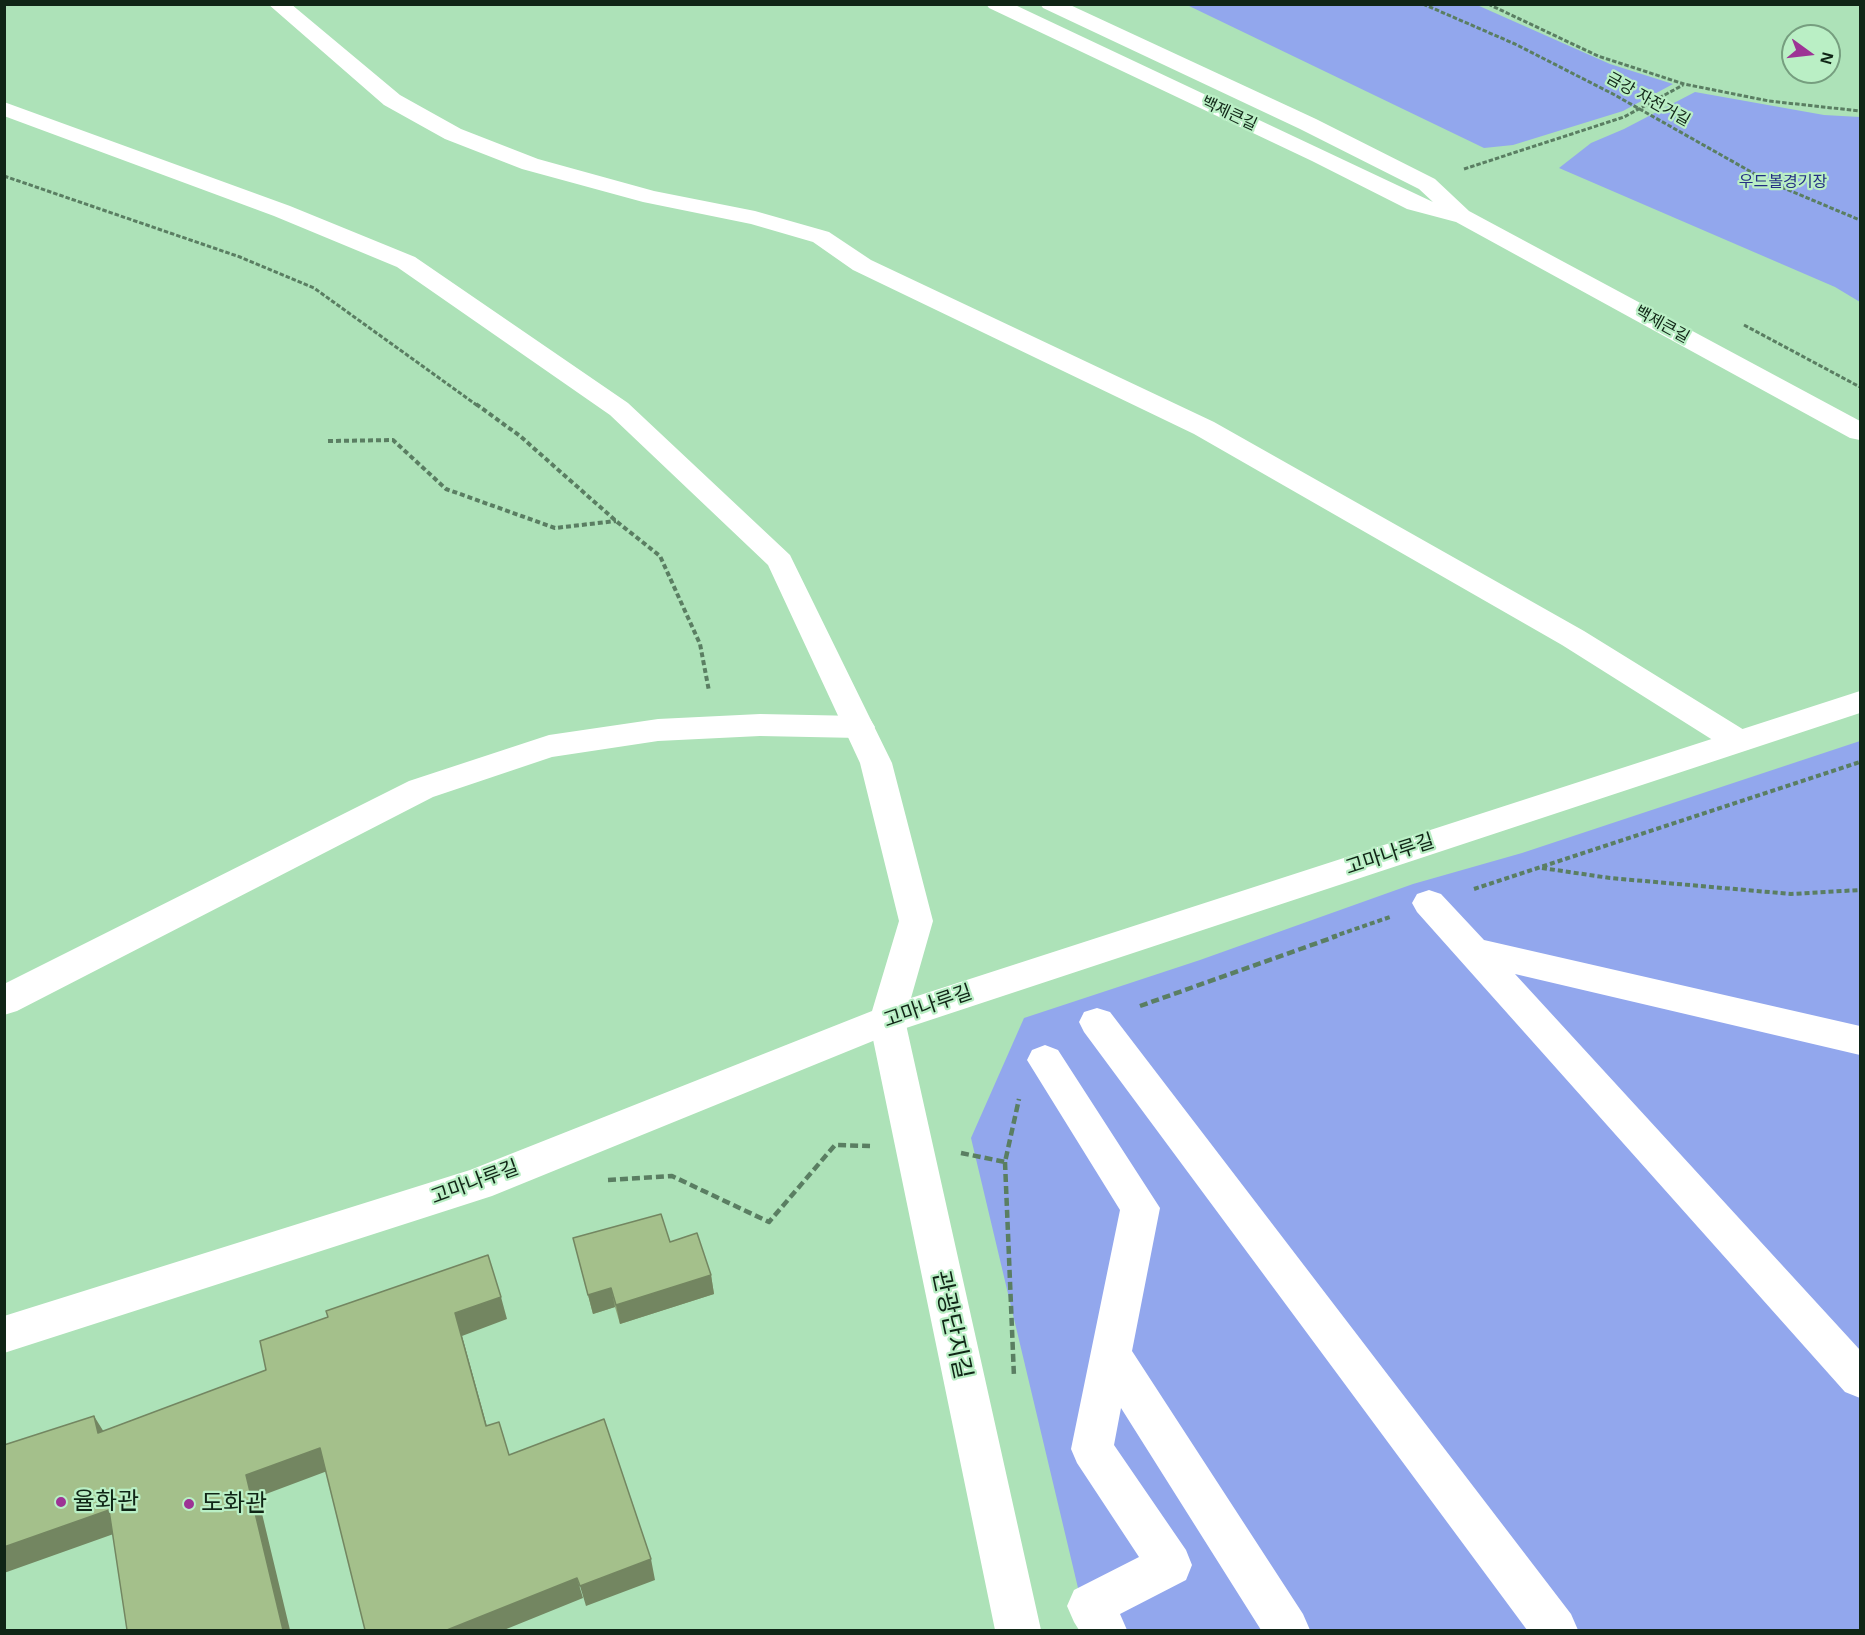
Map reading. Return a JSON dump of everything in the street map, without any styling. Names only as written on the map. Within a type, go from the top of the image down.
[{"type":"main road","points":[[278,4],[392,100],[453,134],[541,167],[651,197],[755,218],[821,237],[862,265],[1204,428],[1573,638],[1738,741]]},
{"type":"main road","name":"백제큰길","points":[[996,4],[1320,156],[1415,204],[1464,217]]},
{"type":"main road","name":"백제큰길","points":[[1050,4],[1308,124],[1427,184],[1464,217],[1860,432]]},
{"type":"main road","points":[[4,108],[282,211],[406,262],[620,409],[780,561],[876,763],[916,921],[887,1020]]},
{"type":"main road","name":"고마나루길","points":[[4,1335],[478,1184],[887,1020],[1860,702]]},
{"type":"main road","points":[[4,1001],[421,789],[549,746],[658,730],[760,725],[860,727]]},
{"type":"main road","points":[[1429,903],[1860,1379]]},
{"type":"main road","points":[[1472,951],[1860,1040]]},
{"type":"main road","name":"관광단지길","points":[[887,1020],[1018,1630]]},
{"type":"main road","points":[[1097,1022],[1555,1630]]},
{"type":"main road","points":[[1045,1060],[1140,1208],[1092,1449],[1170,1565],[1090,1606],[1104,1630]]},
{"type":"main road","points":[[1110,1353],[1287,1630]]},
{"type":"path","name":"금강 자전거길","points":[[1423,4],[1515,44],[1639,108],[1769,182],[1860,220]]},
{"type":"path","points":[[1488,4],[1598,56],[1684,84],[1769,101],[1860,111]]},
{"type":"path","points":[[1427,184],[1450,174],[1624,117],[1684,84]]},
{"type":"path","points":[[4,176],[240,257],[314,288],[520,436],[616,521],[660,556],[700,644],[716,727]]},
{"type":"path","points":[[328,441],[393,440],[446,489],[555,528],[616,521]]},
{"type":"path","points":[[1539,867],[1610,878],[1791,894],[1860,890]]},
{"type":"path","points":[[1005,1162],[1014,1378],[1017,1390]]},
{"type":"green space","points":[[1187,5],[1477,5],[1610,64],[1673,84],[1623,111],[1513,145],[1484,148]]},
{"type":"green space","name":"우드볼경기장","points":[[1695,92],[1824,115],[1860,117],[1860,302],[1835,287],[1559,168],[1591,143],[1624,129]]},
{"type":"green space","points":[[1860,741],[1860,1630],[1088,1630],[971,1138],[1024,1018],[1200,960],[1413,884],[1522,853]]},
{"type":"building","points":[[661,1214],[670,1242],[697,1233],[711,1275],[616,1305],[611,1288],[588,1295],[573,1238]]},
{"type":"building","points":[[488,1255],[501,1297],[455,1313],[486,1426],[499,1422],[509,1455],[604,1419],[651,1559],[580,1586],[577,1578],[447,1630],[365,1630],[320,1448],[246,1475],[283,1630],[127,1630],[109,1510],[4,1547],[4,1445],[94,1416],[98,1433],[266,1370],[260,1341],[328,1317],[326,1311]]},
{"type":"place","name":"율화관","points":[[61,1502]]},
{"type":"place","name":"도화관","points":[[189,1504]]}]
